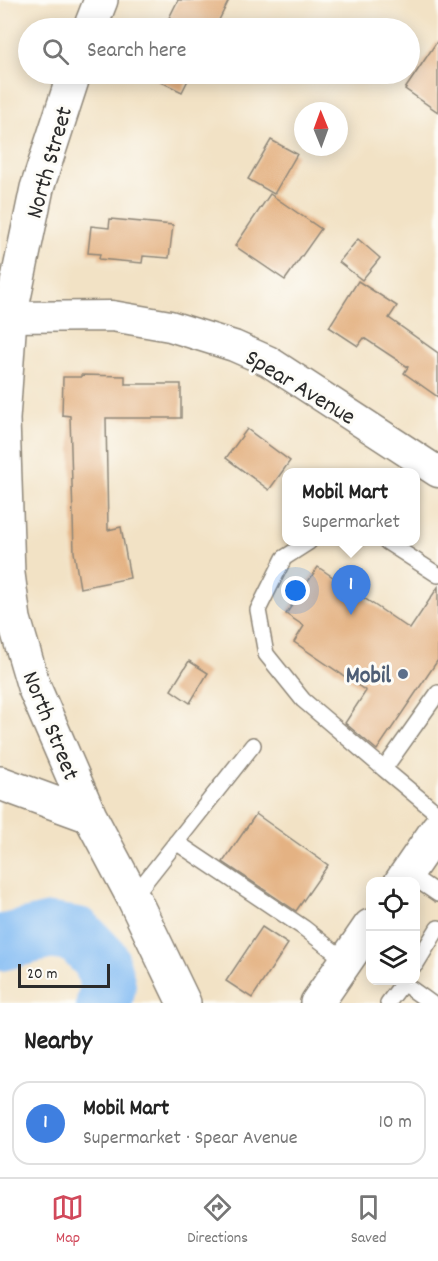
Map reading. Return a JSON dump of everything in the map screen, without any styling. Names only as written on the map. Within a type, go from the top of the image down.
[{"type":"street","points":[[94,18],[101,0]]},
{"type":"street","name":"North Street","points":[[71,84],[37,188],[10,317],[3,419],[8,574],[14,619],[34,687],[90,816],[133,897],[184,1003]]},
{"type":"street","name":"Spear Avenue","points":[[10,317],[112,316],[170,326],[234,346],[268,361],[429,473]]},
{"type":"street","points":[[0,783],[90,816]]},
{"type":"street","points":[[404,877],[438,828]]},
{"type":"street","points":[[317,1003],[367,931]]},
{"type":"lane","points":[[303,546],[284,558],[258,610],[266,654],[303,700],[438,814]]},
{"type":"lane","points":[[393,546],[438,575]]},
{"type":"lane","points":[[384,769],[438,693]]},
{"type":"lane","points":[[133,897],[253,746]]},
{"type":"lane","points":[[176,842],[304,928],[346,961]]},
{"type":"lane","points":[[420,885],[438,894]]},
{"type":"lane","points":[[420,957],[438,928]]},
{"type":"lane","points":[[388,1003],[402,985]]},
{"type":"lane","points":[[408,985],[431,1003]]},
{"type":"building","points":[[178,0],[229,0],[220,18],[169,18]]},
{"type":"building","points":[[438,40],[438,112],[405,89],[408,84],[420,84],[420,67]]},
{"type":"building","points":[[166,84],[186,84],[182,92]]},
{"type":"building","points":[[271,140],[294,152],[296,156],[274,194],[248,179]]},
{"type":"building","points":[[270,194],[321,229],[285,280],[235,246]]},
{"type":"building","points":[[110,219],[173,225],[169,258],[143,256],[142,263],[99,259],[100,254],[88,253],[91,226],[109,228]]},
{"type":"building","points":[[358,239],[380,258],[362,280],[339,262]]},
{"type":"building","points":[[358,281],[397,306],[389,318],[438,353],[438,397],[404,373],[408,367],[364,338],[358,346],[329,327]]},
{"type":"building","points":[[81,375],[125,376],[125,384],[181,384],[181,418],[106,418],[108,530],[121,527],[130,578],[80,588],[74,552],[70,416],[62,415],[63,377],[81,377]]},
{"type":"building","points":[[247,429],[290,461],[285,468],[282,468],[282,472],[269,490],[226,458]]},
{"type":"building","points":[[318,567],[410,629],[438,587],[438,660],[377,750],[345,723],[366,691],[294,642],[304,626],[286,614]]},
{"type":"building","points":[[189,661],[208,673],[190,703],[171,690]]},
{"type":"building","points":[[256,814],[328,865],[296,911],[223,862]]},
{"type":"building","points":[[262,927],[288,944],[252,998],[226,981]]},
{"type":"waterway","points":[[0,943],[51,931],[77,935],[101,960],[108,986],[104,1003]]},
{"type":"place","name":"Mobil Mart","points":[[351,615]]},
{"type":"place","name":"Mobil","points":[[403,674]]}]
